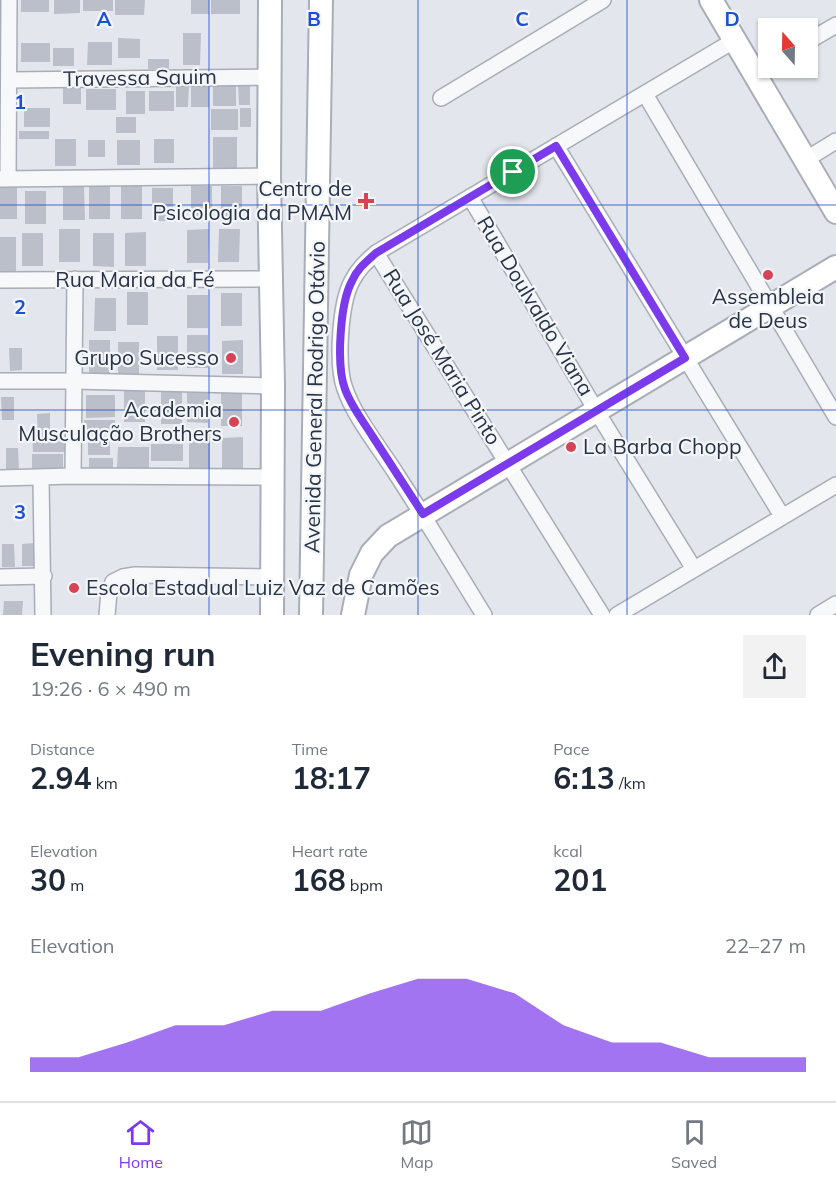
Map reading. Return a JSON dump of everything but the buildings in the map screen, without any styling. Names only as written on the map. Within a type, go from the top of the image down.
[{"type":"main road","name":"Avenida General Rodrigo Otávio","points":[[270,0],[268,176],[273,386],[272,615]]},
{"type":"main road","name":"Avenida General Rodrigo Otávio","points":[[311,615],[321,0]]},
{"type":"main road","points":[[711,0],[735,40],[758,67]]},
{"type":"main road","points":[[765,78],[805,160],[836,212]]},
{"type":"main road","points":[[353,615],[361,575],[372,553],[388,536],[836,267]]},
{"type":"street","points":[[9,0],[10,80],[4,179],[268,176]]},
{"type":"street","points":[[441,98],[603,0]]},
{"type":"street","points":[[818,36],[836,25]]},
{"type":"street","points":[[484,615],[423,514],[356,411],[344,388],[341,370],[341,338],[342,316],[347,293],[359,268],[376,253],[735,40]]},
{"type":"street","name":"Travessa Sauim","points":[[10,80],[270,77]]},
{"type":"street","points":[[645,94],[833,407]]},
{"type":"street","points":[[805,160],[836,141]]},
{"type":"street","points":[[556,146],[782,516]]},
{"type":"street","name":"Rua Doulvaldo Viana","points":[[470,197],[597,412],[694,569]]},
{"type":"street","name":"Rua José Maria Pinto","points":[[376,253],[602,615]]},
{"type":"street","points":[[73,476],[75,279]]},
{"type":"street","name":"Rua Maria da Fé","points":[[0,280],[270,279]]},
{"type":"street","points":[[0,381],[273,386]]},
{"type":"street","points":[[0,478],[272,477]]},
{"type":"street","points":[[41,478],[44,615]]},
{"type":"street","points":[[617,615],[836,485]]},
{"type":"street","points":[[107,615],[109,592],[113,582],[123,577],[135,575],[272,577]]},
{"type":"street","points":[[0,577],[44,576]]},
{"type":"street","points":[[818,615],[836,604]]},
{"type":"place","name":"Centro de Psicologia da PMAM","points":[[366,201]]},
{"type":"place","name":"Assembleia de Deus","points":[[768,275]]},
{"type":"place","name":"Grupo Sucesso","points":[[231,358]]},
{"type":"place","name":"Academia Musculação Brothers","points":[[234,422]]},
{"type":"place","name":"La Barba Chopp","points":[[571,447]]},
{"type":"place","name":"Escola Estadual Luiz Vaz de Camões","points":[[74,588]]},
{"type":"route","points":[[556,146],[685,358],[423,514],[356,411],[344,388],[341,370],[341,338],[342,316],[347,293],[359,268],[376,253],[513,172],[556,146]]}]
